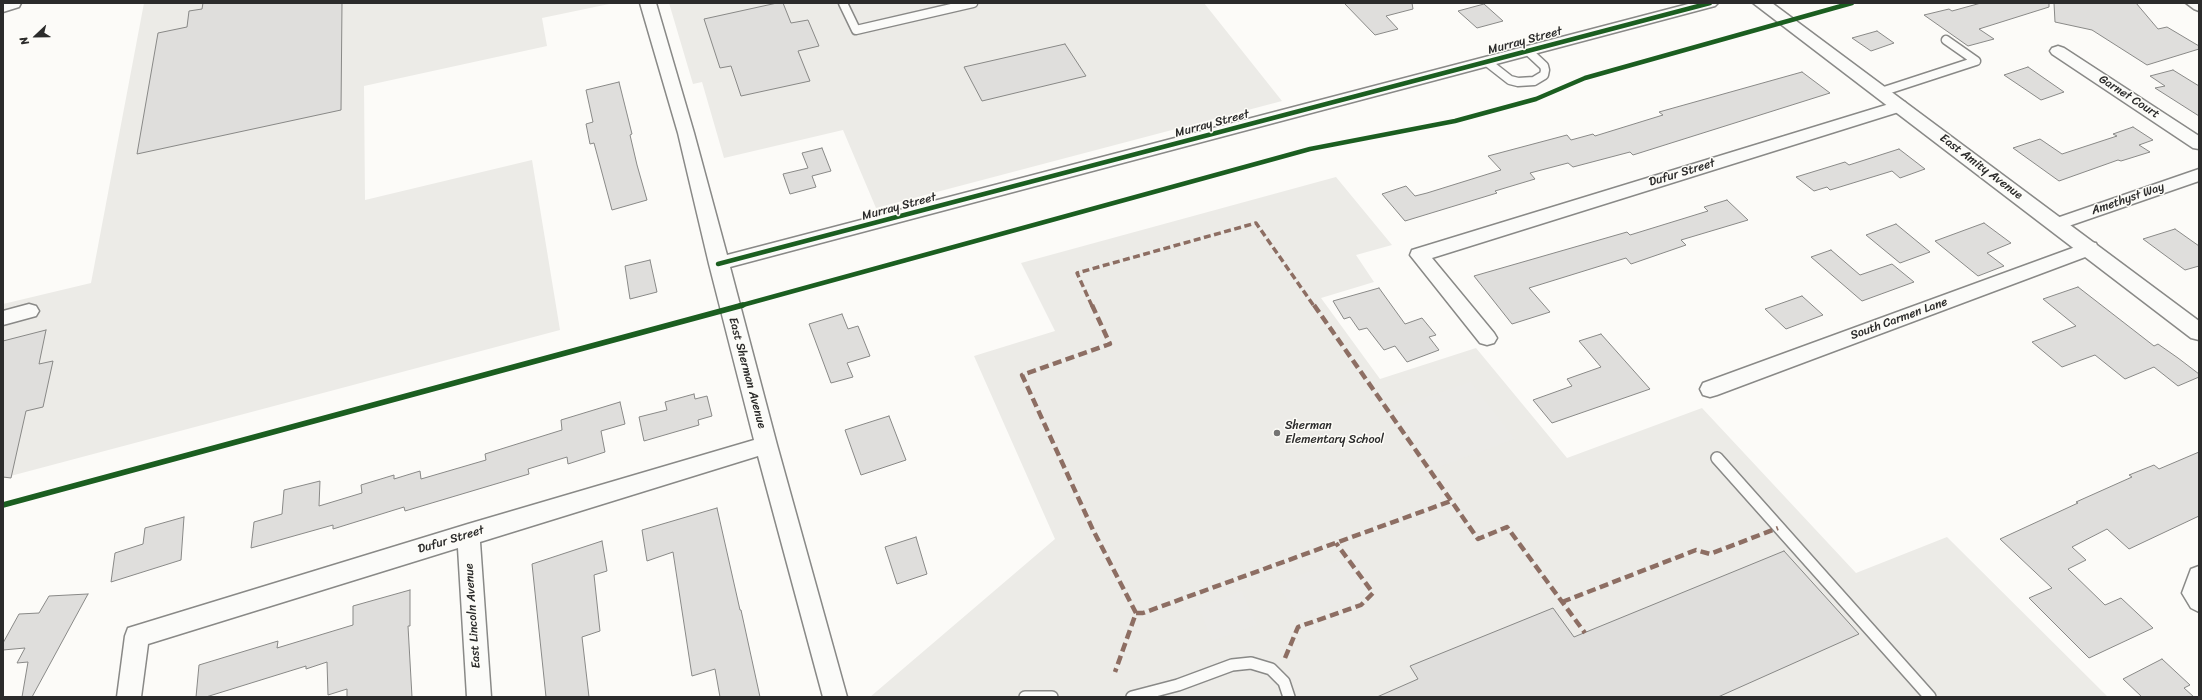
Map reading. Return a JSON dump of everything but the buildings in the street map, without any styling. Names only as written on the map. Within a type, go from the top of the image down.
[{"type":"main road","points":[[3,7],[13,3]]},
{"type":"main road","name":"East Amity Avenue","points":[[1761,3],[2199,332]]},
{"type":"street","name":"East Sherman Avenue","points":[[648,3],[686,133],[718,264],[835,697]]},
{"type":"street","name":"Murray Street","points":[[718,264],[1710,3]]},
{"type":"street","points":[[2194,3],[2199,6]]},
{"type":"street","name":"Garnet Court","points":[[2058,51],[2199,144]]},
{"type":"street","name":"Dufur Street","points":[[1487,338],[1419,255],[1899,106]]},
{"type":"street","name":"Amethyst Way","points":[[2057,224],[2199,174]]},
{"type":"street","name":"South Carmen Lane","points":[[1710,389],[2089,248]]},
{"type":"street","points":[[3,318],[29,311]]},
{"type":"street","name":"Dufur Street","points":[[129,697],[137,636],[468,534],[766,445]]},
{"type":"street","name":"East Lincoln Avenue","points":[[468,534],[479,697]]},
{"type":"street","points":[[2199,576],[2194,593],[2199,601]]},
{"type":"lane","points":[[843,3],[856,30],[973,3]]},
{"type":"lane","points":[[933,3],[938,11]]},
{"type":"lane","points":[[1881,92],[1976,62],[1946,40]]},
{"type":"lane","points":[[1487,62],[1510,80],[1534,81],[1544,75],[1545,70],[1544,66],[1528,51]]},
{"type":"lane","points":[[1716,458],[1930,697]]},
{"type":"lane","points":[[1132,697],[1178,685],[1232,665],[1251,663],[1271,669],[1284,682],[1289,697]]},
{"type":"lane","points":[[1025,697],[1052,697]]},
{"type":"shaded area","points":[[144,3],[614,3],[542,18],[547,46],[364,86],[365,200],[532,160],[560,330],[3,478],[3,304],[91,283]]},
{"type":"shaded area","points":[[669,3],[1204,3],[1282,101],[876,208],[843,130],[724,158],[702,82],[693,84]]},
{"type":"shaded area","name":"Sherman Elementary School","points":[[1336,177],[1392,245],[1356,255],[1374,282],[1321,298],[1380,379],[1476,348],[1567,458],[1702,408],[1856,573],[1947,537],[2108,697],[870,697],[1055,539],[974,356],[1055,331],[1021,263]]},
{"type":"shaded area","points":[[1471,382],[1515,439],[1433,469],[1391,409]]},
{"type":"shaded area","points":[[1345,558],[1367,592],[1299,619],[1277,584]]},
{"type":"shaded area","points":[[1242,591],[1257,625],[1212,641],[1198,607]]},
{"type":"marked path","points":[[1115,672],[1136,613],[1093,530],[1022,375],[1110,344],[1077,273],[1256,223],[1478,539],[1507,527],[1585,633]]},
{"type":"marked path","points":[[1136,613],[1143,613],[1451,501]]},
{"type":"marked path","points":[[1562,602],[1696,550],[1710,554],[1778,528]]},
{"type":"marked path","points":[[1285,658],[1298,627],[1361,605],[1373,593],[1336,543]]},
{"type":"cycle path","points":[[718,264],[1710,3]]},
{"type":"cycle path","points":[[3,505],[772,297],[1310,149],[1455,121],[1536,99],[1556,92],[1585,78],[1852,3]]},
{"type":"place","name":"Sherman Elementary School","points":[[1277,433]]}]
